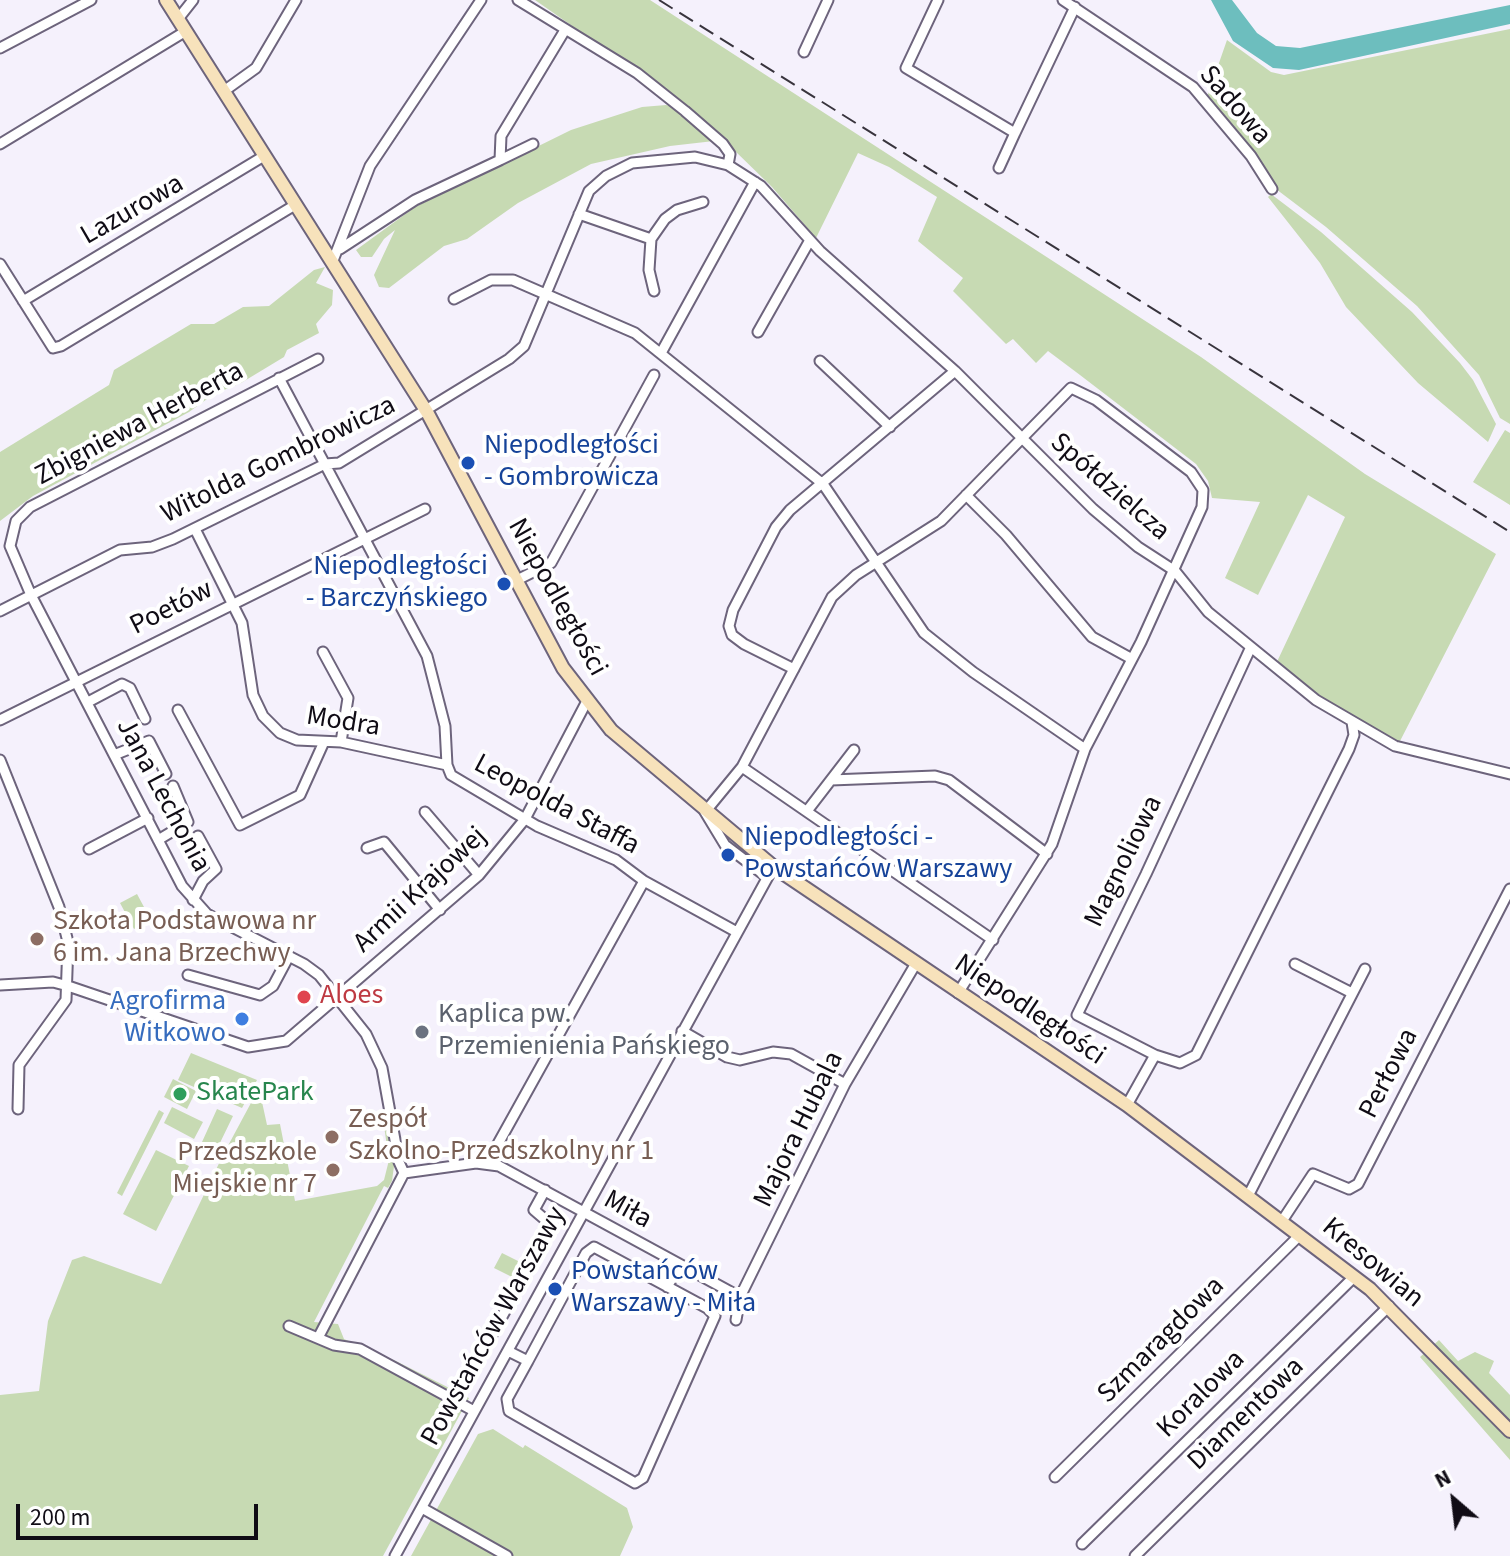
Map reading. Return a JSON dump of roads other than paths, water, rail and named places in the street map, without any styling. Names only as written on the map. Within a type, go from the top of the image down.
[{"type":"street","points":[[0,48],[91,0]]},
{"type":"street","name":"Niepodległości","points":[[166,0],[427,412],[563,668],[587,701],[630,748],[771,872],[958,993],[1189,1149]]},
{"type":"street","points":[[178,19],[193,0]]},
{"type":"street","points":[[224,91],[256,68],[296,0]]},
{"type":"street","points":[[332,263],[370,166],[481,0]]},
{"type":"street","points":[[518,0],[637,73],[723,144],[730,154],[728,165]]},
{"type":"street","points":[[804,52],[828,0]]},
{"type":"street","points":[[938,0],[906,68],[1015,133]]},
{"type":"street","name":"Sadowa","points":[[1063,0],[1193,87],[1251,156],[1272,189]]},
{"type":"street","points":[[999,168],[1075,7]]},
{"type":"street","points":[[500,160],[501,136],[565,30]]},
{"type":"street","points":[[0,144],[186,31]]},
{"type":"street","points":[[340,249],[415,200],[533,144]]},
{"type":"street","name":"Lazurowa","points":[[23,301],[264,156]]},
{"type":"street","name":"Witolda Gombrowicza","points":[[0,611],[120,550],[152,547],[325,464],[339,463],[427,412],[509,359],[524,346],[579,214],[596,183],[632,163],[681,156],[728,165],[755,182]]},
{"type":"street","points":[[661,353],[755,182]]},
{"type":"street","name":"Spółdzielcza","points":[[755,182],[810,240],[955,371],[1020,439],[1138,547],[1175,571],[1208,612],[1250,649],[1316,700],[1395,746],[1510,774]]},
{"type":"street","points":[[654,291],[649,270],[651,239],[665,219],[677,210],[703,202]]},
{"type":"street","points":[[0,264],[53,348],[295,205]]},
{"type":"street","points":[[579,214],[651,239]]},
{"type":"street","points":[[758,332],[810,240]]},
{"type":"street","points":[[454,299],[491,280],[513,280],[635,333],[732,407],[748,427],[776,443],[823,484],[924,633],[973,672],[1085,749]]},
{"type":"street","name":"Zbigniewa Herberta","points":[[77,682],[31,595],[10,546],[16,521],[25,511],[318,359]]},
{"type":"street","points":[[820,361],[890,427]]},
{"type":"street","points":[[794,669],[744,644],[732,635],[729,626],[733,610],[776,527],[790,510],[955,371]]},
{"type":"street","points":[[515,581],[551,563],[654,375]]},
{"type":"street","name":"Leopolda Staffa","points":[[279,378],[427,656],[445,726],[447,765],[459,782],[525,819],[616,860],[644,881],[735,931]]},
{"type":"street","points":[[705,812],[742,767],[832,597],[843,585],[941,521],[1071,388],[1096,400],[1199,480],[1202,507],[1175,571],[1085,749],[1047,854],[958,993]]},
{"type":"street","points":[[966,495],[1006,535],[1092,637],[1132,659]]},
{"type":"street","points":[[364,539],[425,509]]},
{"type":"street","points":[[195,529],[232,603]]},
{"type":"street","name":"Poetów","points":[[0,720],[364,539]]},
{"type":"street","name":"Modra","points":[[232,603],[242,623],[253,695],[263,716],[280,733],[297,740],[323,744],[341,742],[447,765]]},
{"type":"street","name":"Magnoliowa","points":[[1250,649],[1077,1015],[1155,1055],[1180,1063],[1196,1055],[1349,749],[1354,735],[1352,722]]},
{"type":"street","points":[[323,652],[348,698],[341,742]]},
{"type":"street","name":"Jana Lechonia","points":[[77,682],[158,840],[193,900],[224,925],[289,956],[319,975],[340,997],[378,1055],[399,1162],[404,1173]]},
{"type":"street","points":[[88,702],[122,684],[130,688],[145,719]]},
{"type":"street","name":"Armii Krajowej","points":[[0,985],[53,982],[248,1047],[286,1041],[479,875],[525,819],[587,701]]},
{"type":"street","points":[[178,710],[240,825],[300,795],[323,744]]},
{"type":"street","points":[[114,755],[149,741],[166,774]]},
{"type":"street","points":[[807,811],[854,750]]},
{"type":"street","points":[[0,760],[64,924],[68,986],[60,1012],[19,1065],[18,1109]]},
{"type":"street","points":[[742,767],[993,940]]},
{"type":"street","points":[[831,780],[935,776],[949,780],[1047,854]]},
{"type":"street","points":[[158,840],[188,822],[173,786]]},
{"type":"street","points":[[425,812],[479,875]]},
{"type":"street","points":[[89,849],[148,818]]},
{"type":"street","points":[[193,900],[203,881],[216,869],[198,836]]},
{"type":"street","points":[[367,848],[384,842],[440,910]]},
{"type":"street","name":"Powstańców Warszawy","points":[[395,1556],[735,931],[771,872]]},
{"type":"street","points":[[318,1338],[404,1173],[492,1164],[498,1144],[644,881]]},
{"type":"street","name":"Perłowa","points":[[1282,1221],[1313,1174],[1349,1189],[1358,1184],[1510,889]]},
{"type":"street","points":[[188,975],[260,995],[273,986],[289,956]]},
{"type":"street","points":[[1295,964],[1352,993]]},
{"type":"street","name":"Majora Hubala","points":[[736,1320],[740,1297],[845,1084],[915,965]]},
{"type":"street","points":[[1248,1196],[1365,969]]},
{"type":"street","points":[[682,1031],[727,1057],[740,1060],[773,1052],[791,1054],[845,1084]]},
{"type":"street","points":[[1127,1105],[1155,1055]]},
{"type":"street","name":"Kresowian","points":[[1189,1149],[1389,1306],[1510,1431]]},
{"type":"street","name":"Miła","points":[[492,1164],[740,1297]]},
{"type":"street","points":[[465,1384],[549,1231],[548,1222],[534,1213],[545,1190]]},
{"type":"street","name":"Szmaragdowa","points":[[1055,1477],[1300,1235]]},
{"type":"street","points":[[591,1248],[599,1248],[715,1316],[681,1398],[638,1482],[631,1482],[509,1411],[507,1399],[528,1361],[591,1248]]},
{"type":"street","points":[[667,1287],[680,1265]]},
{"type":"street","name":"Koralowa","points":[[1082,1544],[1354,1277]]},
{"type":"street","name":"Diamentowa","points":[[1135,1556],[1389,1306]]},
{"type":"street","points":[[289,1326],[318,1338],[360,1349],[474,1411]]},
{"type":"street","points":[[508,1351],[528,1361]]},
{"type":"street","points":[[475,1367],[493,1377]]},
{"type":"street","points":[[422,1508],[507,1556]]},
{"type":"water","points":[[1211,0],[1232,0],[1257,33],[1276,46],[1300,48],[1510,5],[1510,24],[1299,70],[1273,68],[1233,41]]},
{"type":"railway","points":[[659,0],[1510,532]]},
{"type":"place","name":"Niepodległości - Gombrowicza","points":[[468,463]]},
{"type":"place","name":"Niepodległości - Barczyńskiego","points":[[504,584]]},
{"type":"place","name":"Niepodległości - Powstańców Warszawy","points":[[728,855]]},
{"type":"place","name":"Szkoła Podstawowa nr 6 im. Jana Brzechwy","points":[[37,939]]},
{"type":"place","name":"Aloes","points":[[304,997]]},
{"type":"place","name":"Agrofirma Witkowo","points":[[242,1019]]},
{"type":"place","name":"Kaplica pw. Przemienienia Pańskiego","points":[[422,1032]]},
{"type":"place","name":"SkatePark","points":[[180,1094]]},
{"type":"place","name":"Zespół Szkolno-Przedszkolny nr 1","points":[[332,1137]]},
{"type":"place","name":"Przedszkole Miejskie nr 7","points":[[333,1170]]},
{"type":"place","name":"Powstańców Warszawy - Miła","points":[[555,1289]]}]
